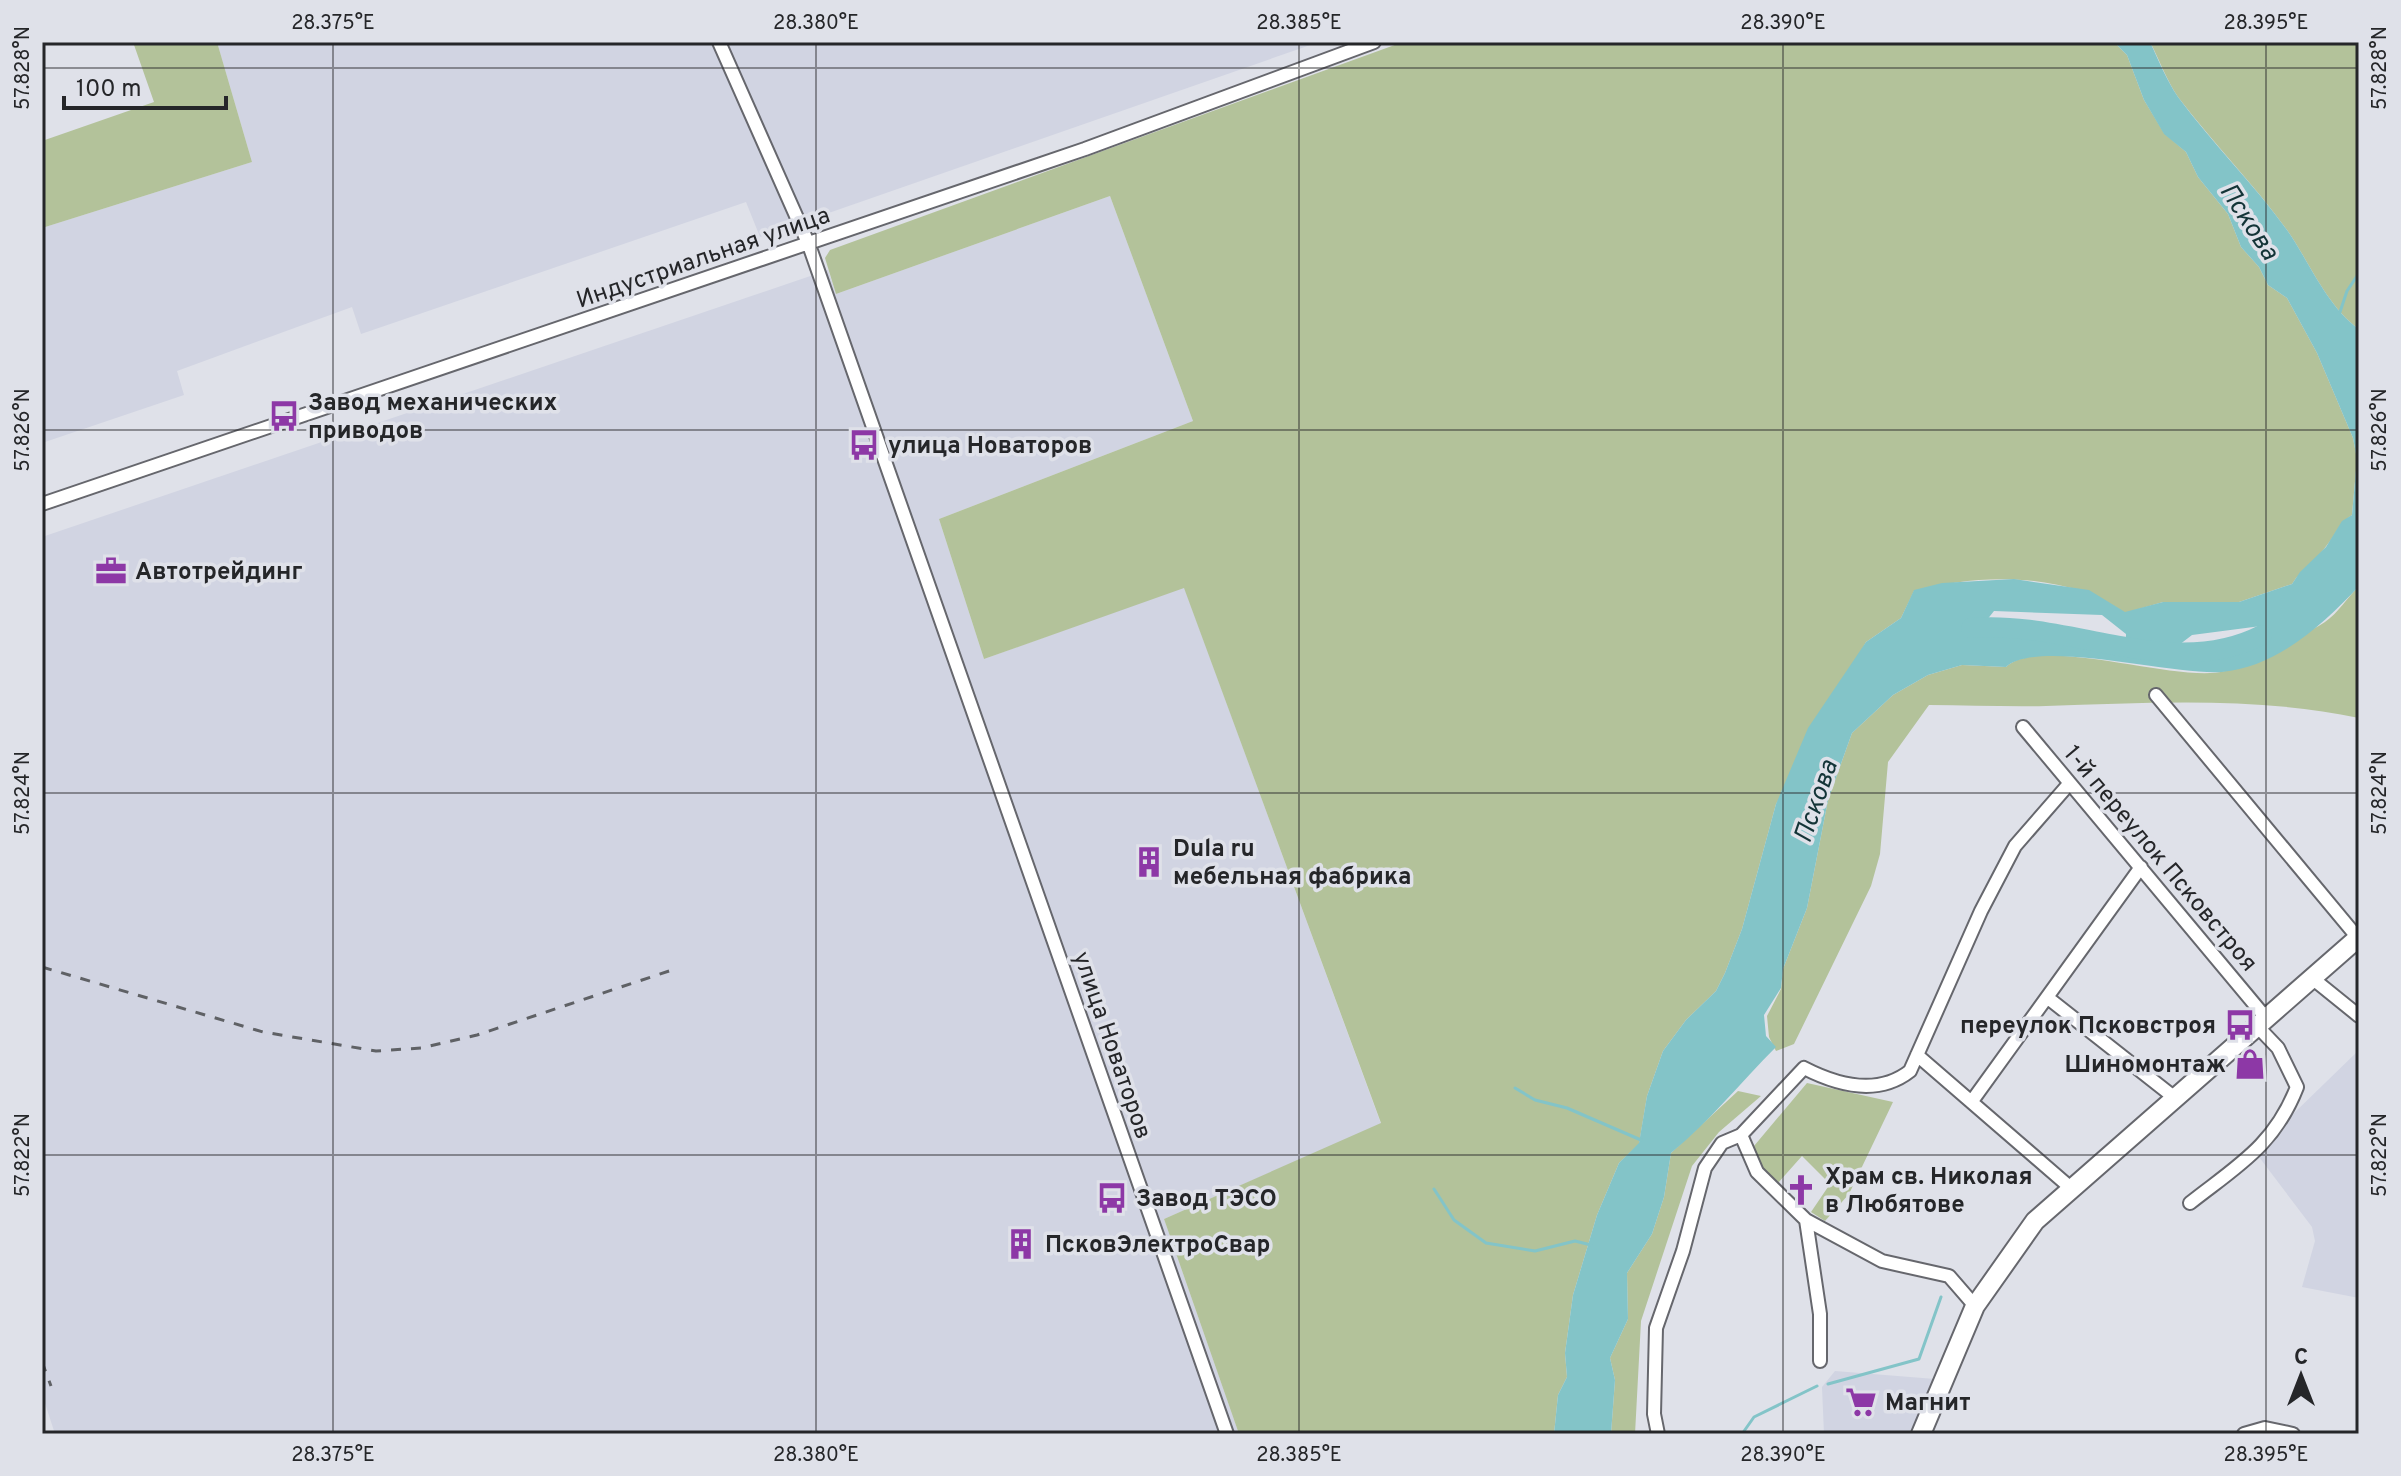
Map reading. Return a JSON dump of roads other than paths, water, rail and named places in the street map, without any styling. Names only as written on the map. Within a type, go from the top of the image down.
[{"type":"main road","points":[[1921,1434],[1975,1306],[2035,1221],[2358,938]]},
{"type":"street","name":"улица Новаторов","points":[[719,42],[809,245],[1227,1434]]},
{"type":"street","name":"Индустриальная улица","points":[[42,504],[809,245],[1085,149],[1374,42]]},
{"type":"street","points":[[2156,695],[2358,938]]},
{"type":"street","name":"1-й переулок Псковстроя","points":[[2023,727],[2141,867],[2261,1022],[2297,1087],[2286,1115],[2272,1137],[2190,1203]]},
{"type":"street","points":[[1658,1434],[1654,1414],[1656,1328],[1683,1251],[1705,1168],[1722,1143],[1741,1135],[1804,1068],[1828,1080],[1880,1085],[1901,1078],[1910,1071],[2015,846],[2069,784]]},
{"type":"street","points":[[1972,1101],[2141,867]]},
{"type":"street","points":[[2312,978],[2359,1016]]},
{"type":"street","points":[[2048,998],[2175,1098]]},
{"type":"street","points":[[1917,1055],[2072,1189]]},
{"type":"street","points":[[1741,1135],[1757,1172],[1806,1220],[1882,1261],[1949,1276],[1975,1306]]},
{"type":"street","points":[[1806,1220],[1820,1314],[1820,1361]]},
{"type":"street","points":[[2246,1434],[2265,1428],[2293,1434]]},
{"type":"water","points":[[2114,42],[2150,42],[2178,97],[2287,230],[2337,309],[2359,329],[2359,586],[2331,615],[2298,641],[2262,662],[2242,668],[2201,672],[2046,656],[2022,659],[2006,667],[1962,665],[1928,675],[1893,695],[1852,733],[1828,800],[1807,908],[1783,969],[1781,988],[1764,1015],[1766,1036],[1776,1047],[1671,1153],[1664,1197],[1652,1234],[1627,1273],[1628,1319],[1610,1358],[1615,1380],[1611,1434],[1554,1434],[1558,1395],[1567,1377],[1565,1353],[1573,1295],[1597,1215],[1619,1163],[1639,1143],[1647,1096],[1663,1051],[1686,1020],[1716,991],[1725,973],[1742,929],[1776,804],[1808,728],[1866,642],[1901,618],[1914,590],[1942,583],[2014,579],[2089,590],[2125,612],[2163,602],[2239,602],[2292,584],[2326,547],[2342,521],[2352,515],[2357,459],[2353,438],[2317,353],[2287,298],[2268,285],[2259,267],[2241,247],[2228,214],[2198,177],[2186,152],[2164,134],[2144,100],[2127,55]],"holes":[[[1994,611],[2102,615],[2126,634],[2126,639],[2113,646],[2075,635],[2036,629],[2013,636],[1986,621]],[[2261,626],[2259,635],[2220,652],[2199,654],[2179,645],[2192,635]]]},
{"type":"waterway","points":[[2340,312],[2347,291],[2359,273]]},
{"type":"waterway","name":"Пскова","points":[[1971,628],[2044,632],[2118,646],[2192,652],[2227,648],[2262,635]]},
{"type":"waterway","points":[[1515,1088],[1535,1100],[1567,1108],[1641,1140]]},
{"type":"waterway","points":[[1434,1189],[1454,1220],[1486,1243],[1535,1251],[1575,1241],[1591,1245]]},
{"type":"waterway","points":[[1828,1384],[1919,1359],[1941,1297]]},
{"type":"waterway","points":[[1742,1434],[1754,1417],[1817,1386]]},
{"type":"railway","points":[[42,967],[263,1032],[376,1051],[421,1048],[477,1035],[675,969]]},
{"type":"railway","points":[[42,1362],[51,1386]]},
{"type":"place","name":"Завод механических приводов","points":[[284,416]]},
{"type":"place","name":"улица Новаторов","points":[[864,445]]},
{"type":"place","name":"Автотрейдинг","points":[[111,571]]},
{"type":"place","name":"Dula ru мебельная фабрика","points":[[1149,862]]},
{"type":"place","name":"переулок Псковстроя","points":[[2240,1025]]},
{"type":"place","name":"Шиномонтаж","points":[[2250,1064]]},
{"type":"place","name":"Храм св. Николая в Любятове","points":[[1801,1190]]},
{"type":"place","name":"Завод ТЭСО","points":[[1112,1198]]},
{"type":"place","name":"ПсковЭлектроСвар","points":[[1021,1244]]},
{"type":"place","name":"Магнит","points":[[1861,1402]]}]
